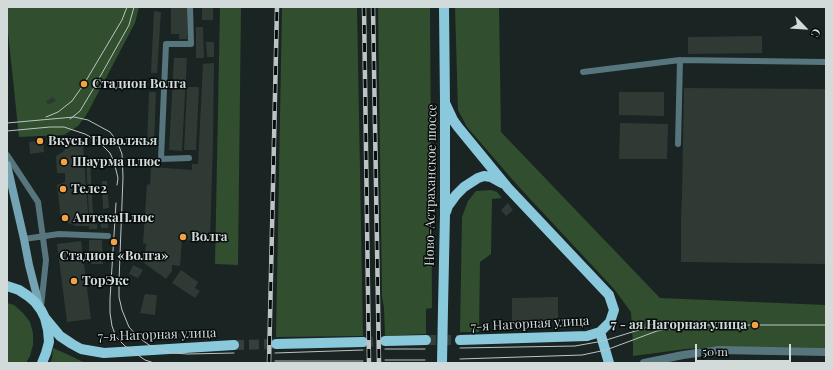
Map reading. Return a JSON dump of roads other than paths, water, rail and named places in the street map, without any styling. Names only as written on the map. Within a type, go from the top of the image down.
[{"type":"main road","name":"Ново-Астраханское шоссе","points":[[442,363],[445,214],[444,7]]},
{"type":"main road","points":[[445,103],[453,120],[508,188],[608,295],[614,310],[610,322],[600,332],[609,363]]},
{"type":"main road","points":[[7,165],[29,266],[48,330],[48,342],[42,363]]},
{"type":"main road","points":[[445,214],[448,206],[456,195],[464,187],[478,178],[484,176],[491,177],[508,188]]},
{"type":"main road","name":"7-я Нагорная улица","points":[[7,286],[20,290],[28,296],[35,302],[60,336],[81,349],[104,353],[234,345]]},
{"type":"main road","name":"7-я Нагорная улица","points":[[460,340],[580,337],[600,332]]},
{"type":"main road","points":[[385,341],[426,340]]},
{"type":"main road","points":[[276,344],[363,342]]},
{"type":"street","points":[[644,363],[719,350],[826,352]]},
{"type":"lane","points":[[189,158],[161,159],[166,44],[191,44],[190,7]]},
{"type":"lane","points":[[584,72],[680,60],[826,62]]},
{"type":"lane","points":[[678,144],[680,60]]},
{"type":"lane","points":[[7,155],[38,202],[46,260],[43,314]]},
{"type":"lane","points":[[24,239],[59,234],[108,236]]},
{"type":"tunnel","points":[[426,340],[460,340]]},
{"type":"tunnel","points":[[363,342],[385,341]]},
{"type":"tunnel","points":[[234,345],[276,344]]},
{"type":"tram line","points":[[46,117],[58,112],[72,101],[84,84],[122,20],[127,7]]},
{"type":"tram line","points":[[70,119],[80,111],[92,91],[129,25],[134,7]]},
{"type":"tram line","points":[[7,123],[74,117],[88,120],[110,132],[117,141],[122,154],[123,177],[119,297],[122,310],[129,327],[138,337],[149,345],[172,353],[234,353]]},
{"type":"tram line","points":[[7,131],[64,127],[85,134],[98,141],[110,153],[118,178],[117,185]]},
{"type":"tram line","points":[[116,203],[110,299],[112,326],[116,337],[125,346],[145,360],[154,363]]},
{"type":"tram line","points":[[460,348],[575,346],[603,341],[655,325],[668,324]]},
{"type":"tram line","points":[[460,359],[582,355],[606,350],[657,331],[692,325],[826,325]]},
{"type":"tram line","points":[[385,349],[425,349]]},
{"type":"tram line","points":[[275,353],[363,350]]},
{"type":"tram line","points":[[385,360],[425,360]]},
{"type":"tram line","points":[[275,361],[363,361]]},
{"type":"tram line","points":[[225,363],[234,363]]},
{"type":"railway","points":[[269,363],[277,7]]},
{"type":"railway","points":[[364,7],[369,363]]},
{"type":"railway","points":[[373,7],[379,363]]},
{"type":"place","name":"Стадион Волга","points":[[84,84]]},
{"type":"place","name":"Вкусы Поволжья","points":[[40,141]]},
{"type":"place","name":"Шаурма плюс","points":[[64,162]]},
{"type":"place","name":"Теле2","points":[[63,189]]},
{"type":"place","name":"АптекаПлюс","points":[[65,218]]},
{"type":"place","name":"Волга","points":[[183,237]]},
{"type":"place","name":"Стадион «Волга»","points":[[114,242]]},
{"type":"place","name":"ТорЭкс","points":[[74,281]]},
{"type":"place","name":"7 - ая Нагорная улица","points":[[755,325]]}]
